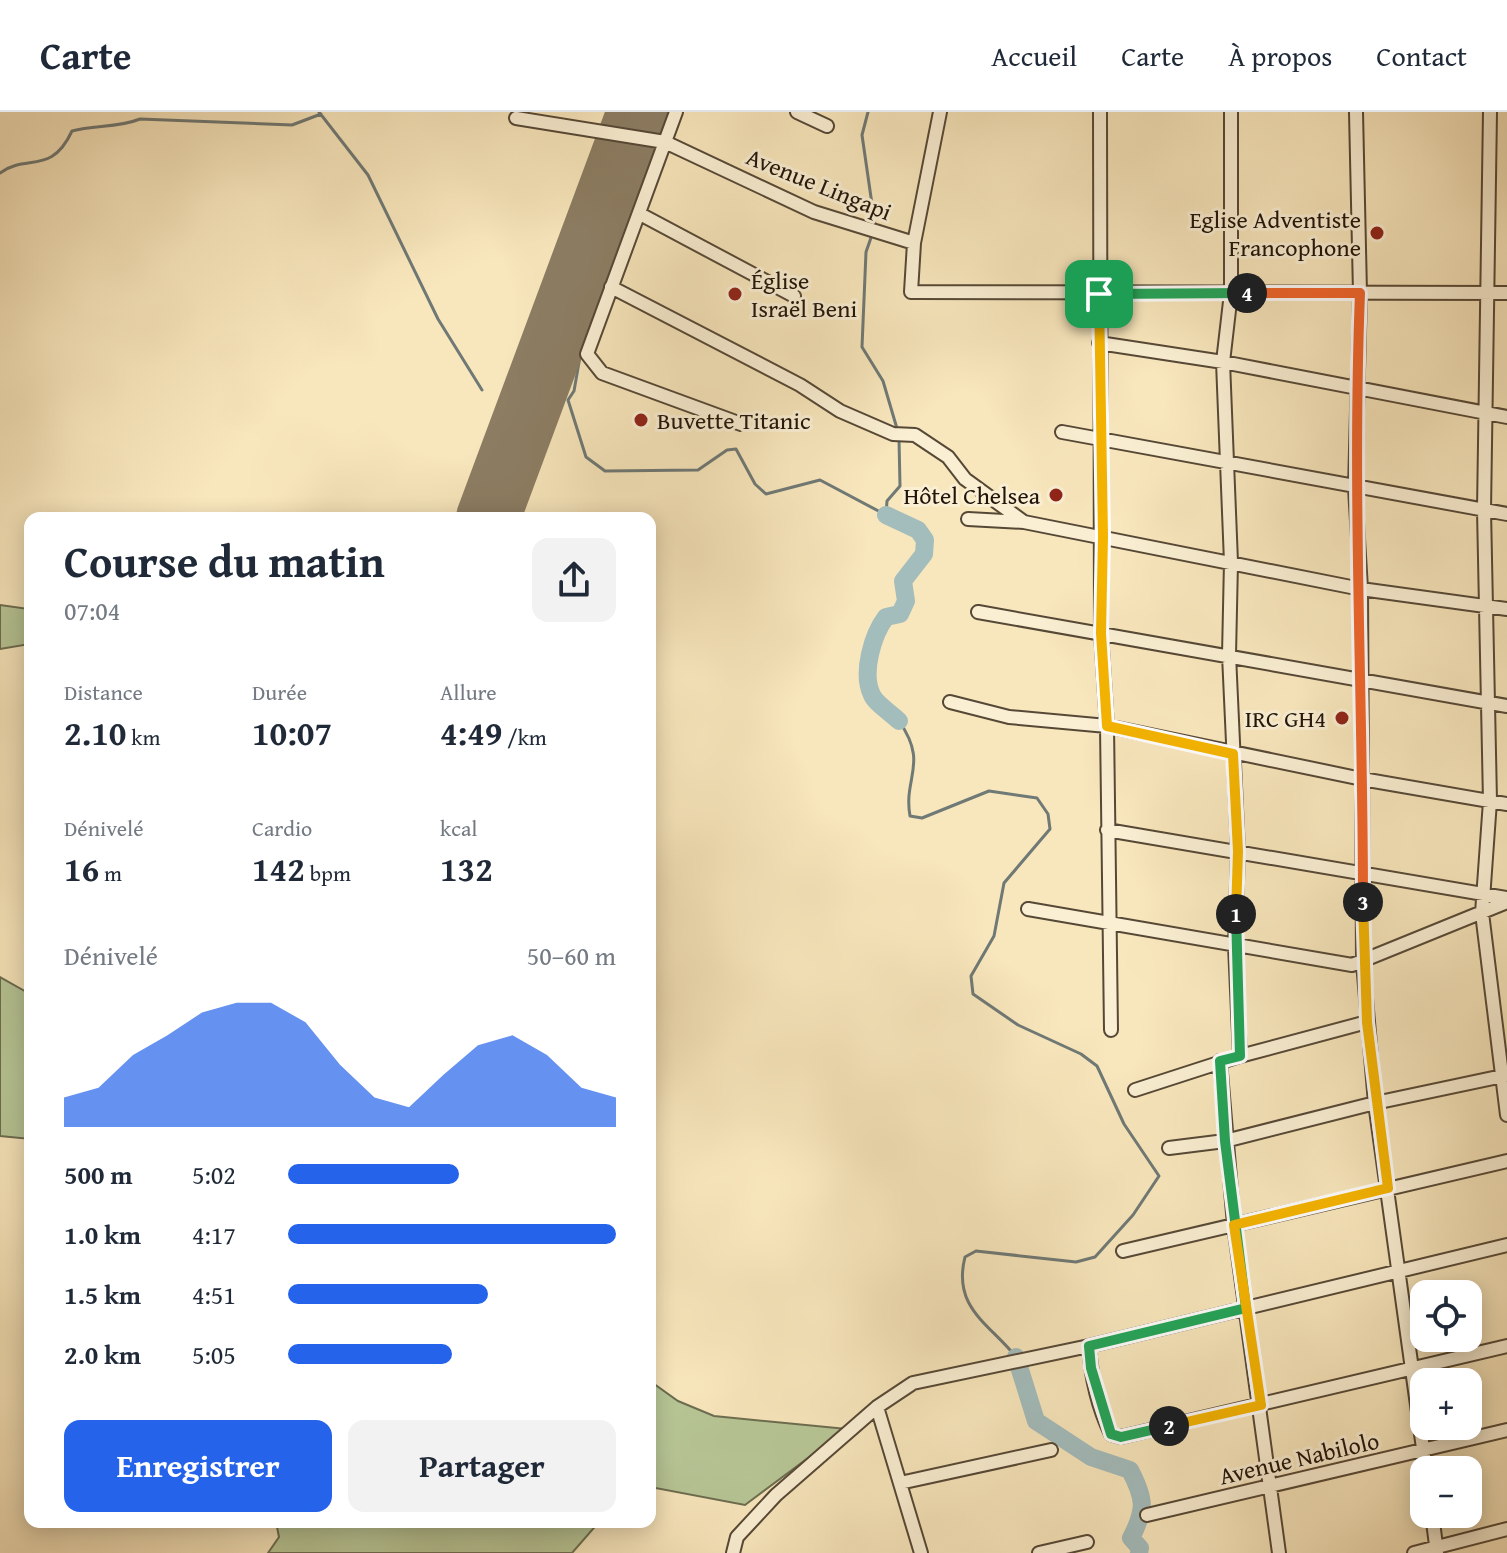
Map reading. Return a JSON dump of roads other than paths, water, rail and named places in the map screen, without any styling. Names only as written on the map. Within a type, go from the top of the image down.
[{"type":"street","points":[[676,112],[640,214],[588,344],[588,360],[595,367],[741,424]]},
{"type":"street","points":[[797,112],[827,126]]},
{"type":"street","points":[[940,112],[914,243],[911,292],[1507,293]]},
{"type":"street","points":[[1100,112],[1101,633],[1107,726],[1111,1030]]},
{"type":"street","points":[[1231,112],[1231,293],[1223,362],[1231,562],[1229,655],[1238,851],[1235,946],[1240,1056]]},
{"type":"street","points":[[1356,112],[1360,293],[1355,488],[1361,589],[1363,963],[1375,1103],[1425,1456]]},
{"type":"street","points":[[1490,112],[1490,293],[1484,510],[1490,801],[1486,897],[1482,913],[1505,1076],[1507,1115]]},
{"type":"street","name":"Avenue Lingapi","points":[[516,118],[665,142],[814,212],[914,243]]},
{"type":"street","points":[[640,214],[794,296]]},
{"type":"street","points":[[611,287],[800,385],[826,404],[893,434],[915,435],[948,457],[965,479],[1024,522]]},
{"type":"street","points":[[1099,343],[1223,362],[1507,417]]},
{"type":"street","points":[[1062,432],[1507,514]]},
{"type":"street","points":[[968,519],[1024,522],[1361,589],[1507,609]]},
{"type":"street","points":[[978,612],[1507,706]]},
{"type":"street","points":[[950,702],[1009,717],[1107,726],[1233,754],[1507,804]]},
{"type":"street","points":[[1107,830],[1507,900]]},
{"type":"street","points":[[1028,909],[1352,965],[1363,963],[1507,900]]},
{"type":"street","points":[[1493,995],[1507,990]]},
{"type":"street","points":[[1135,1090],[1220,1061],[1367,1022]]},
{"type":"street","points":[[1220,1061],[1234,1225],[1279,1553]]},
{"type":"street","points":[[1169,1148],[1225,1141],[1375,1103],[1505,1076]]},
{"type":"street","points":[[1123,1251],[1507,1161]]},
{"type":"street","points":[[733,1553],[737,1537],[776,1495],[877,1407],[913,1383],[1089,1346],[1507,1245]]},
{"type":"street","points":[[1089,1346],[1091,1368],[1111,1434],[1121,1437],[1507,1346]]},
{"type":"street","points":[[877,1407],[921,1553]]},
{"type":"street","name":"Avenue Nabilolo","points":[[1147,1515],[1507,1430]]},
{"type":"street","points":[[900,1483],[1051,1450]]},
{"type":"street","points":[[1434,1528],[1437,1550]]},
{"type":"street","points":[[1414,1553],[1437,1550],[1507,1529]]},
{"type":"street","points":[[1039,1553],[1087,1542]]},
{"type":"waterway","points":[[319,112],[368,175],[438,319],[482,390]]},
{"type":"waterway","points":[[868,112],[862,135],[875,225]]},
{"type":"waterway","points":[[0,173],[20,164],[47,159],[56,154],[72,131],[81,129],[140,119],[292,125],[321,114]]},
{"type":"waterway","points":[[873,232],[866,252],[862,347],[883,381],[898,432]]},
{"type":"waterway","points":[[598,306],[581,351],[574,391],[568,400],[586,457],[605,471],[698,470],[727,450],[736,449],[755,484],[766,494],[820,480],[886,515],[887,501],[900,486],[899,439]]},
{"type":"waterway","points":[[886,515],[918,530],[925,540],[924,554],[903,581],[906,601],[900,614],[886,617],[881,624],[868,665],[872,695],[899,721]]},
{"type":"waterway","points":[[899,721],[908,736],[914,760],[910,816],[922,818],[989,791],[1037,798],[1048,814],[1050,829],[1004,883],[994,936],[971,976],[973,994],[1018,1025],[1081,1054],[1097,1066],[1124,1124],[1159,1176],[1133,1215],[1095,1257],[1076,1262],[976,1251],[965,1257],[962,1275],[969,1302],[976,1314],[1016,1357]]},
{"type":"waterway","points":[[1016,1357],[1036,1421],[1091,1457],[1130,1470],[1142,1504],[1131,1538],[1140,1548],[1139,1553]]},
{"type":"place","name":"Eglise Adventiste Francophone","points":[[1377,233]]},
{"type":"place","name":"Église Israël Beni","points":[[735,294]]},
{"type":"place","name":"Buvette Titanic","points":[[641,420]]},
{"type":"place","name":"Hôtel Chelsea","points":[[1056,495]]},
{"type":"place","name":"IRC GH4","points":[[1342,718]]}]
